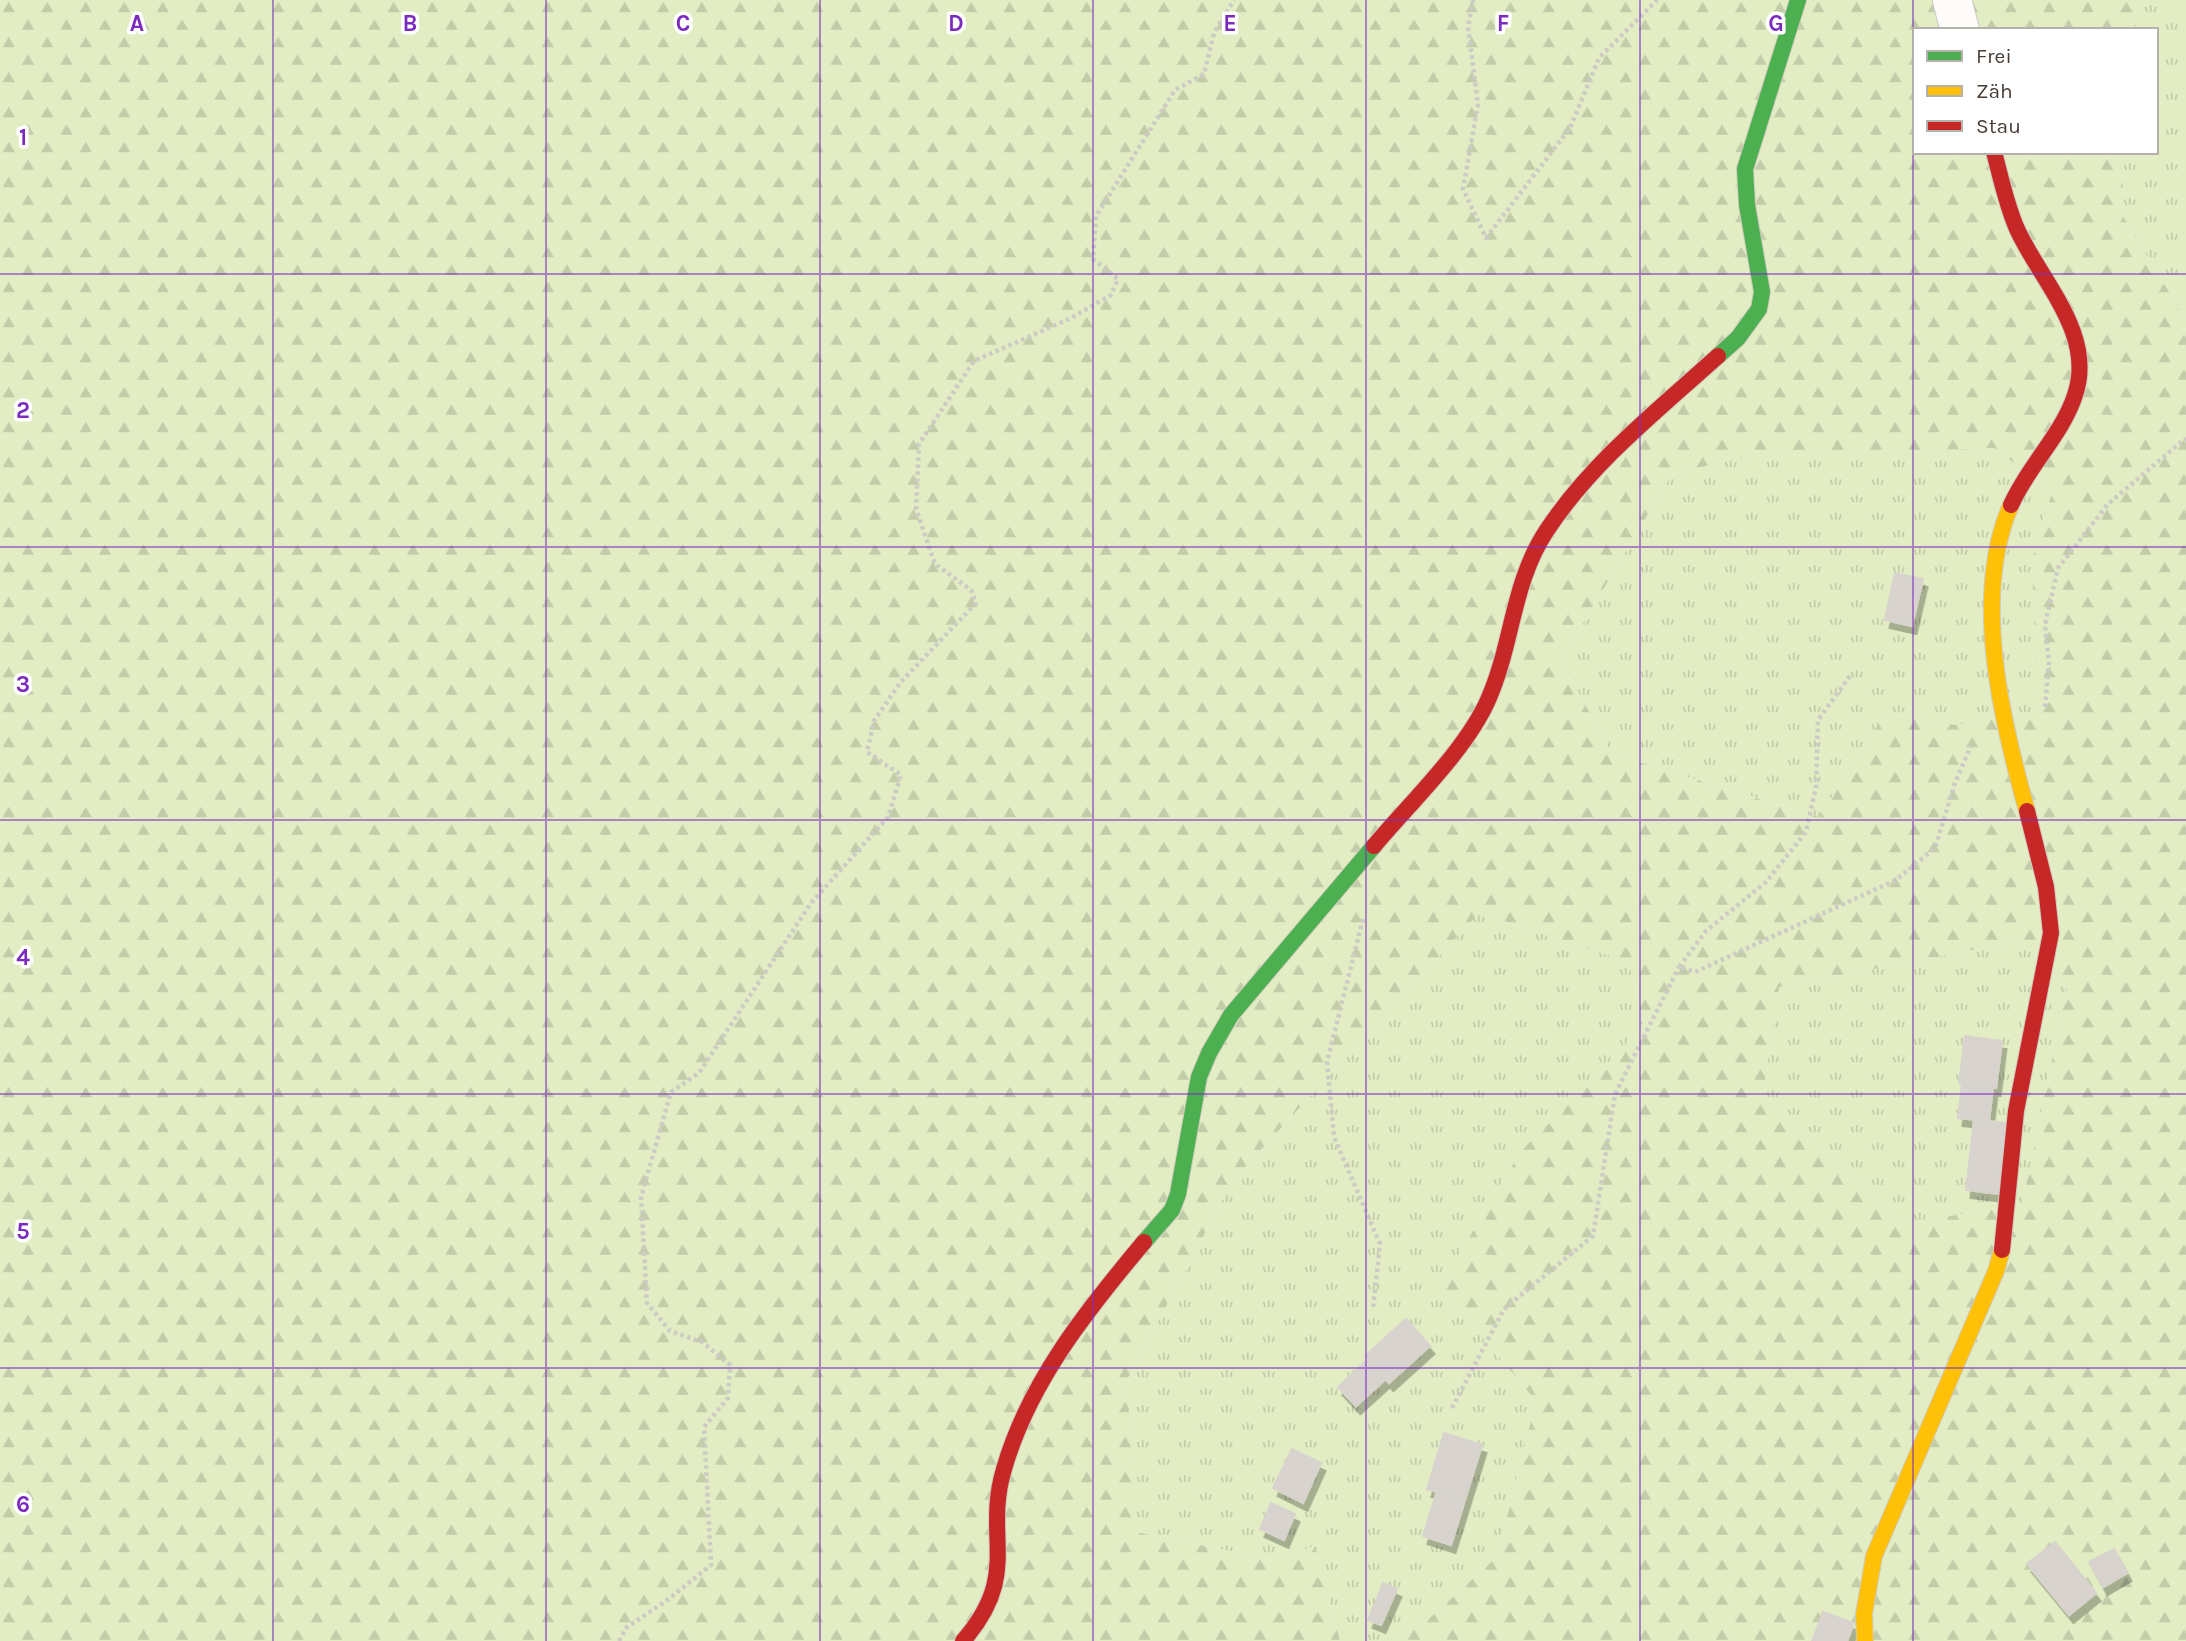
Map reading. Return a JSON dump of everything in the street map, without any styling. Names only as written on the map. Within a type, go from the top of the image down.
[{"type":"street","points":[[963,1641],[991,1607],[998,1586],[1000,1486],[1019,1429],[1049,1369],[1092,1301],[1172,1210],[1180,1191],[1199,1076],[1212,1045],[1231,1015],[1477,724],[1490,696],[1523,574],[1546,531],[1579,487],[1622,443],[1738,338],[1759,309],[1762,292],[1747,205],[1745,169],[1798,0]]},
{"type":"street","points":[[1952,0],[1959,28]]},
{"type":"street","points":[[1866,1641],[1864,1614],[1874,1556],[1996,1271],[2002,1248],[2016,1111],[2051,933],[2050,908],[2002,701],[1993,601],[1994,559],[2004,519],[2033,464],[2070,408],[2080,373],[2073,335],[2020,237],[1995,154]]},
{"type":"path","points":[[619,1641],[627,1627],[666,1601],[711,1565],[704,1427],[728,1398],[730,1365],[702,1342],[670,1331],[647,1303],[641,1197],[671,1092],[699,1073],[811,903],[888,817],[901,775],[867,752],[874,721],[900,683],[976,603],[971,590],[935,564],[923,531],[916,509],[919,444],[974,361],[1069,319],[1111,295],[1118,279],[1093,259],[1096,216],[1175,90],[1204,74],[1214,33],[1234,0]]},
{"type":"path","points":[[1473,0],[1468,27],[1478,104],[1462,189],[1486,238],[1570,128],[1599,58],[1657,0]]},
{"type":"path","points":[[2043,719],[2049,663],[2045,625],[2058,568],[2108,504],[2186,438]]},
{"type":"path","points":[[1452,1408],[1504,1309],[1592,1236],[1615,1094],[1679,967],[1706,931],[1766,882],[1806,832],[1816,787],[1818,720],[1850,676]]},
{"type":"path","points":[[1679,967],[1695,972],[1896,880],[1934,848],[1955,783],[1972,744]]},
{"type":"path","points":[[1365,911],[1327,1062],[1334,1137],[1380,1244],[1373,1309]]},
{"type":"green space","points":[[0,0],[2137,0],[2134,28],[1913,28],[1913,154],[2125,154],[2121,213],[2186,320],[2186,1641],[1379,1641],[1420,1627],[1497,1557],[1536,1401],[1440,1286],[1521,1151],[1601,1073],[1643,1023],[1629,962],[1479,913],[1233,1180],[1127,1380],[1136,1532],[1275,1560],[1315,1546],[1340,1641],[0,1641]],"holes":[[[1995,448],[2052,493],[2032,560],[2037,711],[1956,725],[1885,714],[1819,817],[1612,754],[1561,660],[1672,474],[1749,456]],[[2021,941],[2067,988],[2022,1205],[1898,1224],[1763,1092],[1779,987]]]},
{"type":"green space","points":[[2137,0],[2186,0],[2186,320],[2121,213],[2125,154],[2158,154],[2158,28],[2134,28]]},
{"type":"green space","points":[[1995,448],[2052,493],[2032,560],[2038,711],[1956,725],[1885,714],[1820,817],[1612,754],[1561,660],[1672,474],[1749,456]]},
{"type":"green space","points":[[1479,913],[1629,962],[1643,1024],[1601,1073],[1440,1286],[1536,1401],[1497,1557],[1420,1627],[1379,1641],[1340,1641],[1314,1546],[1275,1560],[1135,1532],[1127,1380],[1233,1180]]},
{"type":"green space","points":[[2021,941],[2067,989],[2022,1205],[1898,1224],[1763,1092],[1778,987]]},
{"type":"building","points":[[1895,573],[1923,579],[1912,626],[1885,620]]},
{"type":"building","points":[[1965,1036],[2002,1041],[1996,1088],[1959,1083]]},
{"type":"building","points":[[1962,1083],[1993,1087],[1989,1121],[1958,1118]]},
{"type":"building","points":[[1974,1120],[2006,1123],[1998,1194],[1966,1190]]},
{"type":"building","points":[[1406,1319],[1430,1346],[1389,1383],[1365,1356]]},
{"type":"building","points":[[1368,1359],[1386,1379],[1356,1406],[1338,1387]]},
{"type":"building","points":[[1444,1433],[1482,1445],[1465,1500],[1427,1489]]},
{"type":"building","points":[[1292,1449],[1321,1463],[1303,1503],[1273,1488]]},
{"type":"building","points":[[1437,1491],[1465,1500],[1451,1545],[1423,1536]]},
{"type":"building","points":[[1271,1503],[1295,1514],[1284,1540],[1260,1529]]},
{"type":"building","points":[[2055,1542],[2096,1593],[2069,1615],[2027,1564]]},
{"type":"building","points":[[2114,1549],[2127,1573],[2103,1587],[2089,1562]]},
{"type":"building","points":[[1383,1583],[1397,1589],[1381,1625],[1368,1620]]},
{"type":"building","points":[[1823,1612],[1854,1623],[1847,1641],[1812,1641]]},
{"type":"traffic: fast","points":[[1718,356],[1738,338],[1759,309],[1762,292],[1747,205],[1745,169],[1798,0]]},
{"type":"traffic: fast","points":[[1144,1242],[1172,1210],[1178,1194],[1199,1077],[1209,1053],[1231,1015],[1374,846]]},
{"type":"traffic: slow","points":[[2011,505],[1999,541],[1993,578],[1992,618],[2000,698],[2027,811]]},
{"type":"traffic: slow","points":[[1865,1641],[1864,1614],[1874,1556],[1996,1271],[2002,1250]]},
{"type":"traffic: jam","points":[[1995,154],[2017,229],[2062,308],[2078,350],[2079,372],[2069,410],[2011,505]]},
{"type":"traffic: jam","points":[[1374,846],[1452,757],[1478,719],[1496,679],[1527,571],[1547,530],[1605,459],[1718,356]]},
{"type":"traffic: jam","points":[[2002,1250],[2016,1111],[2051,933],[2046,887],[2027,811]]},
{"type":"traffic: jam","points":[[963,1641],[981,1617],[991,1595],[998,1556],[999,1494],[1004,1469],[1028,1406],[1081,1321],[1144,1242]]}]
